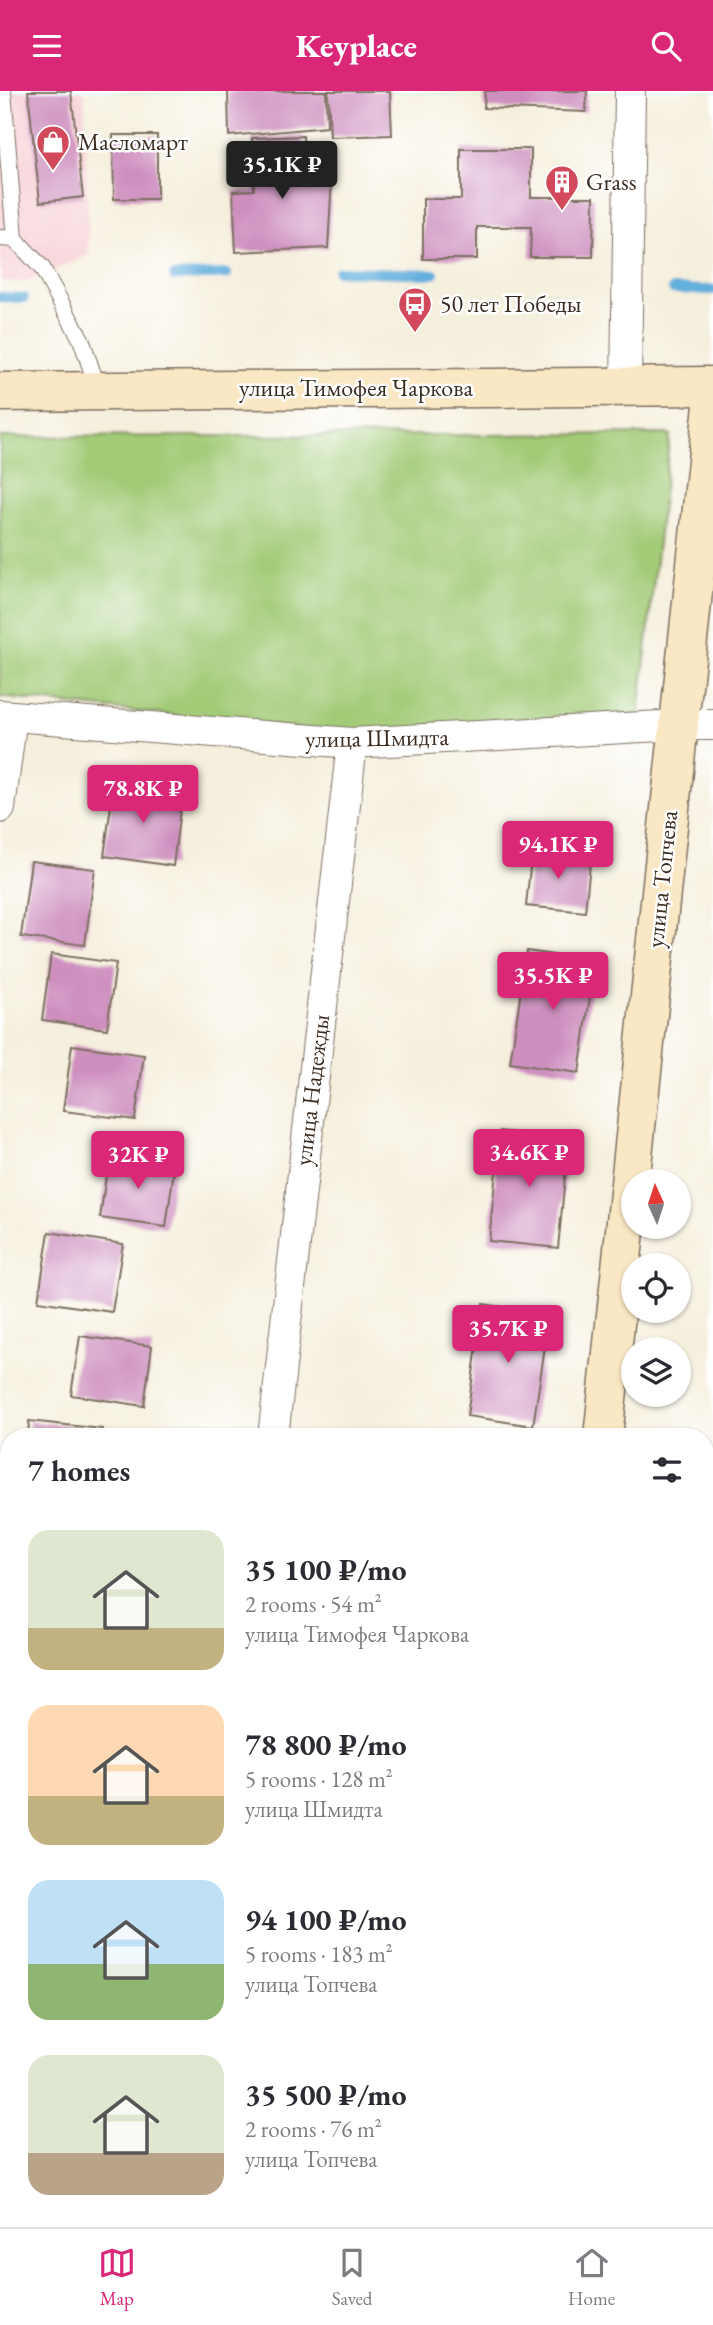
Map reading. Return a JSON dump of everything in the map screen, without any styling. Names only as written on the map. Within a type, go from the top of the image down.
[{"type":"street","points":[[626,387],[630,91]]},
{"type":"street","name":"улица Тимофея Чаркова","points":[[0,392],[713,386]]},
{"type":"street","name":"улица Топчева","points":[[604,1428],[696,725],[713,405]]},
{"type":"street","points":[[0,808],[6,715]]},
{"type":"street","name":"улица Шмидта","points":[[6,715],[352,743],[696,725]]},
{"type":"street","name":"улица Надежды","points":[[274,1428],[352,743]]},
{"type":"lane","points":[[3,91],[8,239],[42,268],[81,339],[99,392]]},
{"type":"shaded area","points":[[0,91],[84,91],[89,255],[26,282],[0,281]]},
{"type":"green space","points":[[670,434],[639,714],[347,734],[0,697],[0,437]]},
{"type":"building","points":[[28,91],[71,91],[83,197],[40,202]]},
{"type":"building","points":[[228,91],[326,91],[327,127],[229,136]]},
{"type":"building","points":[[328,91],[390,91],[392,135],[330,137]]},
{"type":"building","points":[[485,91],[587,91],[586,112],[484,108]]},
{"type":"building","points":[[113,135],[157,135],[157,199],[114,199]]},
{"type":"building","points":[[303,136],[305,179],[332,178],[328,248],[236,252],[233,191],[254,190],[252,138]]},
{"type":"building","points":[[461,149],[531,149],[531,197],[594,197],[593,257],[530,257],[531,227],[477,227],[477,259],[423,259],[423,199],[461,199]]},
{"type":"building","points":[[114,784],[182,794],[173,866],[104,856]]},
{"type":"building","points":[[532,849],[591,855],[585,912],[526,906]]},
{"type":"building","points":[[31,861],[95,869],[85,945],[21,937]]},
{"type":"building","points":[[527,951],[595,961],[579,1073],[510,1063]]},
{"type":"building","points":[[51,954],[116,963],[107,1029],[42,1020]]},
{"type":"building","points":[[72,1045],[144,1055],[135,1120],[63,1111]]},
{"type":"building","points":[[500,1131],[569,1138],[558,1248],[489,1241]]},
{"type":"building","points":[[109,1154],[175,1163],[166,1227],[100,1218]]},
{"type":"building","points":[[49,1232],[123,1244],[112,1312],[38,1301]]},
{"type":"building","points":[[483,1304],[550,1314],[533,1426],[467,1416]]},
{"type":"building","points":[[80,1336],[152,1346],[144,1406],[71,1395]]},
{"type":"building","points":[[29,1421],[93,1428],[29,1428]]},
{"type":"waterway","points":[[338,271],[434,274]]},
{"type":"waterway","points":[[174,276],[227,274]]},
{"type":"waterway","points":[[673,289],[713,290]]},
{"type":"waterway","points":[[0,297],[24,298]]},
{"type":"place","name":"Масломарт","points":[[53,172]]},
{"type":"place","name":"Grass","points":[[562,212]]},
{"type":"place","name":"50 лет Победы","points":[[415,334]]}]
